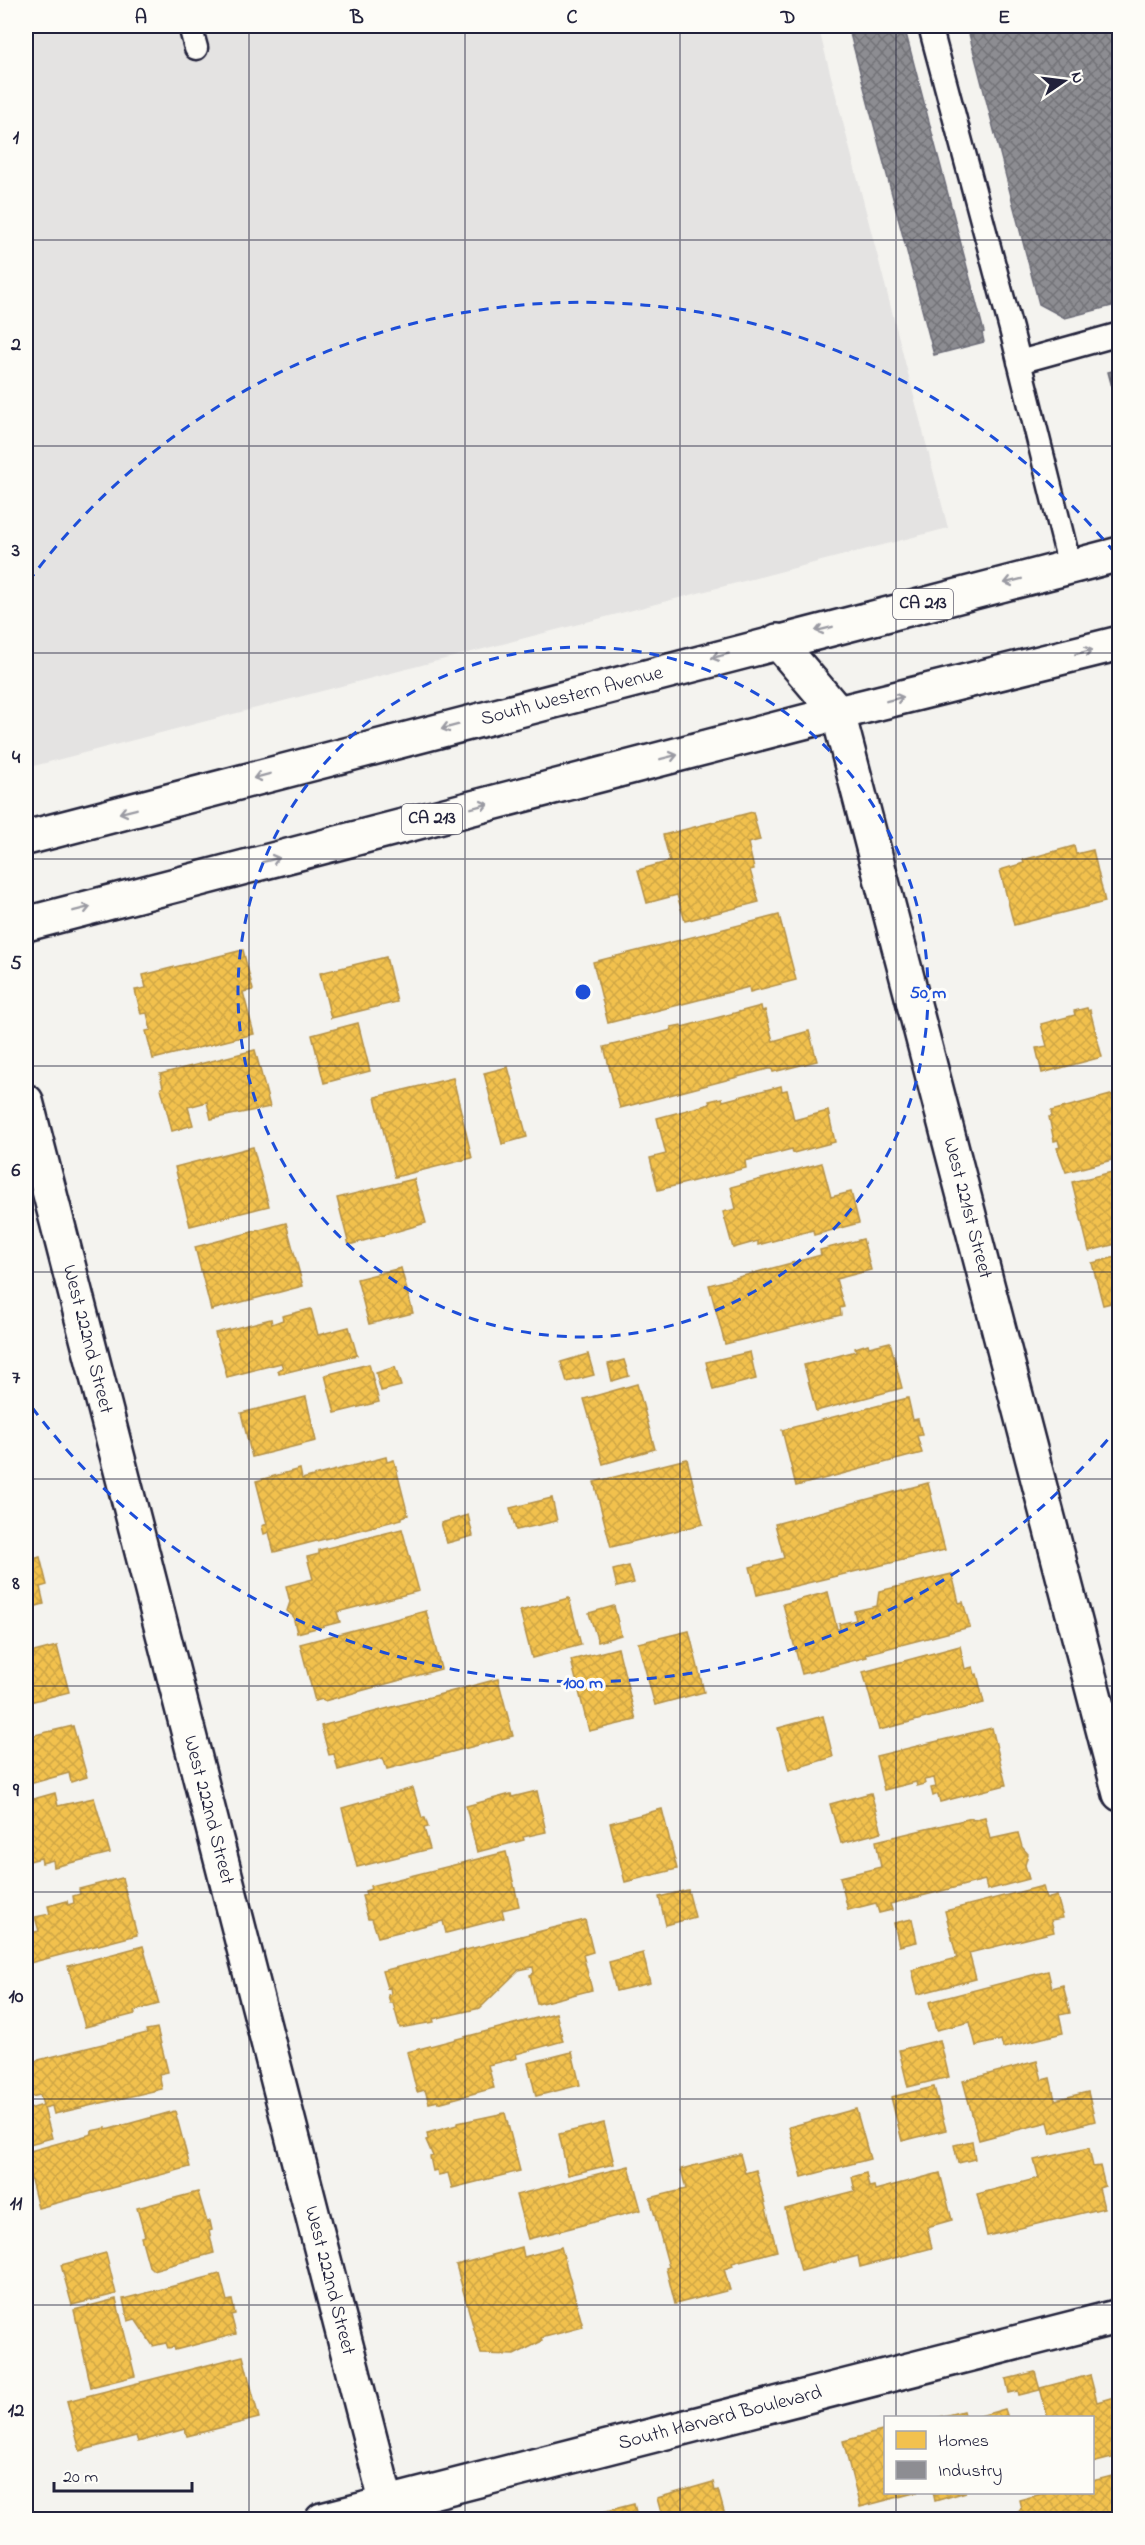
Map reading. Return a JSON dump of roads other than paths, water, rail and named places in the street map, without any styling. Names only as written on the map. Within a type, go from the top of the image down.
[{"type":"street","name":"South Western Avenue","points":[[26,838],[777,641],[1119,554]]},
{"type":"street","name":"West 221st Street","points":[[777,641],[838,714],[1119,1794]]},
{"type":"street","name":"CA 213","points":[[26,924],[1119,643]]},
{"type":"street","name":"West 222nd Street","points":[[26,1101],[389,2512]]},
{"type":"street","name":"South Harvard Boulevard","points":[[322,2520],[389,2512],[1119,2316]]},
{"type":"lane","points":[[190,26],[196,48]]},
{"type":"lane","points":[[930,26],[1019,362],[1070,567]]},
{"type":"lane","points":[[1019,362],[1119,334]]}]
